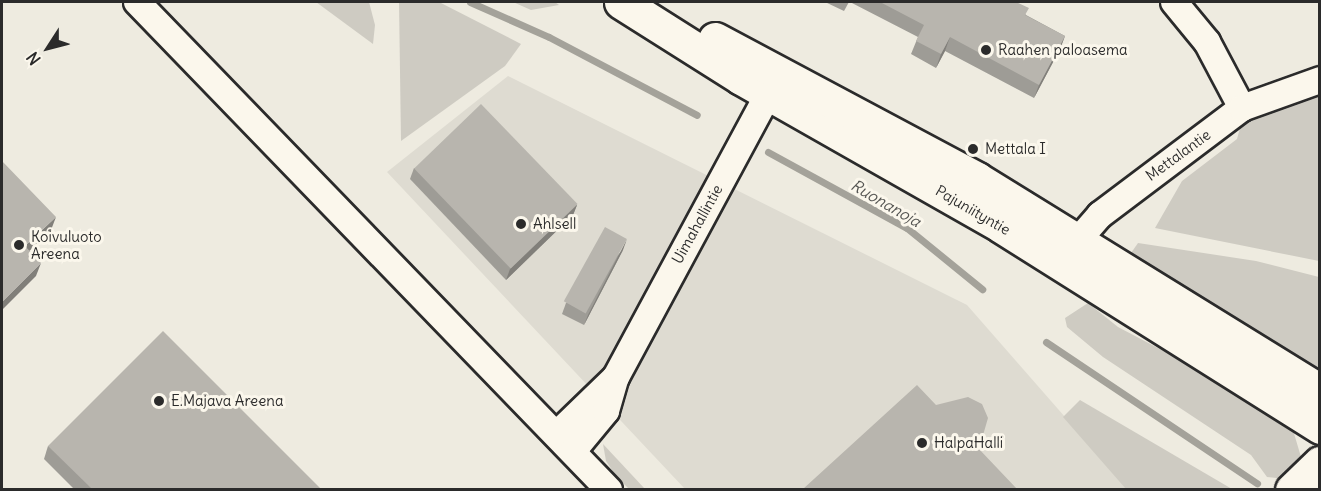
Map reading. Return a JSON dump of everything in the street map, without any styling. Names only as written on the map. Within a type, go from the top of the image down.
[{"type":"street","points":[[137,2],[609,489]]},
{"type":"street","name":"Pajuniityntie","points":[[621,2],[774,83]]},
{"type":"street","name":"Pajuniityntie","points":[[630,2],[1320,391]]},
{"type":"street","points":[[1174,2],[1207,42],[1242,108]]},
{"type":"street","name":"Mettalantie","points":[[1069,251],[1100,215],[1151,173],[1242,108],[1320,81]]},
{"type":"street","name":"Uimahallintie","points":[[565,443],[606,411],[616,377],[774,83]]},
{"type":"street","name":"Pajuniityntie","points":[[1069,251],[1320,427]]},
{"type":"street","points":[[1292,489],[1320,463]]},
{"type":"shaded area","points":[[316,2],[369,2],[375,25],[373,44]]},
{"type":"shaded area","points":[[399,2],[439,2],[521,44],[505,66],[401,141]]},
{"type":"shaded area","points":[[513,2],[555,2],[559,5],[531,10]]},
{"type":"shaded area","points":[[508,76],[967,305],[1128,489],[685,489],[387,172]]},
{"type":"shaded area","points":[[1319,92],[1319,261],[1155,228],[1182,181],[1237,139],[1243,117]]},
{"type":"shaded area","points":[[1138,243],[1256,261],[1319,277],[1319,370],[1145,264],[1131,253]]},
{"type":"shaded area","points":[[1088,303],[1118,327],[1175,357],[1199,363],[1293,430],[1301,457],[1285,479],[1267,477],[1251,455],[1103,357],[1067,327],[1065,318]]},
{"type":"shaded area","points":[[1080,400],[1232,489],[1126,489],[1063,417]]},
{"type":"shaded area","points":[[603,444],[645,489],[629,489],[616,476],[606,461]]},
{"type":"building","name":"Raahen paloasema","points":[[880,2],[1016,2],[1029,8],[1025,15],[1065,36],[1039,85],[950,37],[941,54],[916,41],[924,25]]},
{"type":"building","points":[[481,104],[578,204],[511,269],[414,169]]},
{"type":"building","name":"Koivuluoto Areena","points":[[2,161],[56,217],[25,246],[41,263],[2,302]]},
{"type":"building","points":[[605,227],[627,239],[586,313],[564,301]]},
{"type":"building","name":"E.Majava Areena","points":[[163,331],[319,489],[92,489],[48,446]]},
{"type":"building","name":"HalpaHalli","points":[[917,385],[936,405],[968,397],[982,404],[988,418],[979,449],[1017,489],[803,489]]},
{"type":"waterway","name":"Ruonanoja","points":[[470,2],[549,37],[697,115]]},
{"type":"waterway","name":"Ruonanoja","points":[[768,152],[907,228],[982,289]]},
{"type":"waterway","name":"Ruonanoja","points":[[1046,342],[1257,483]]},
{"type":"place","name":"Raahen paloasema","points":[[986,50]]},
{"type":"place","name":"Mettala I","points":[[973,149]]},
{"type":"place","name":"Ahlsell","points":[[521,224]]},
{"type":"place","name":"Koivuluoto Areena","points":[[19,245]]},
{"type":"place","name":"E.Majava Areena","points":[[159,401]]},
{"type":"place","name":"HalpaHalli","points":[[922,443]]}]
